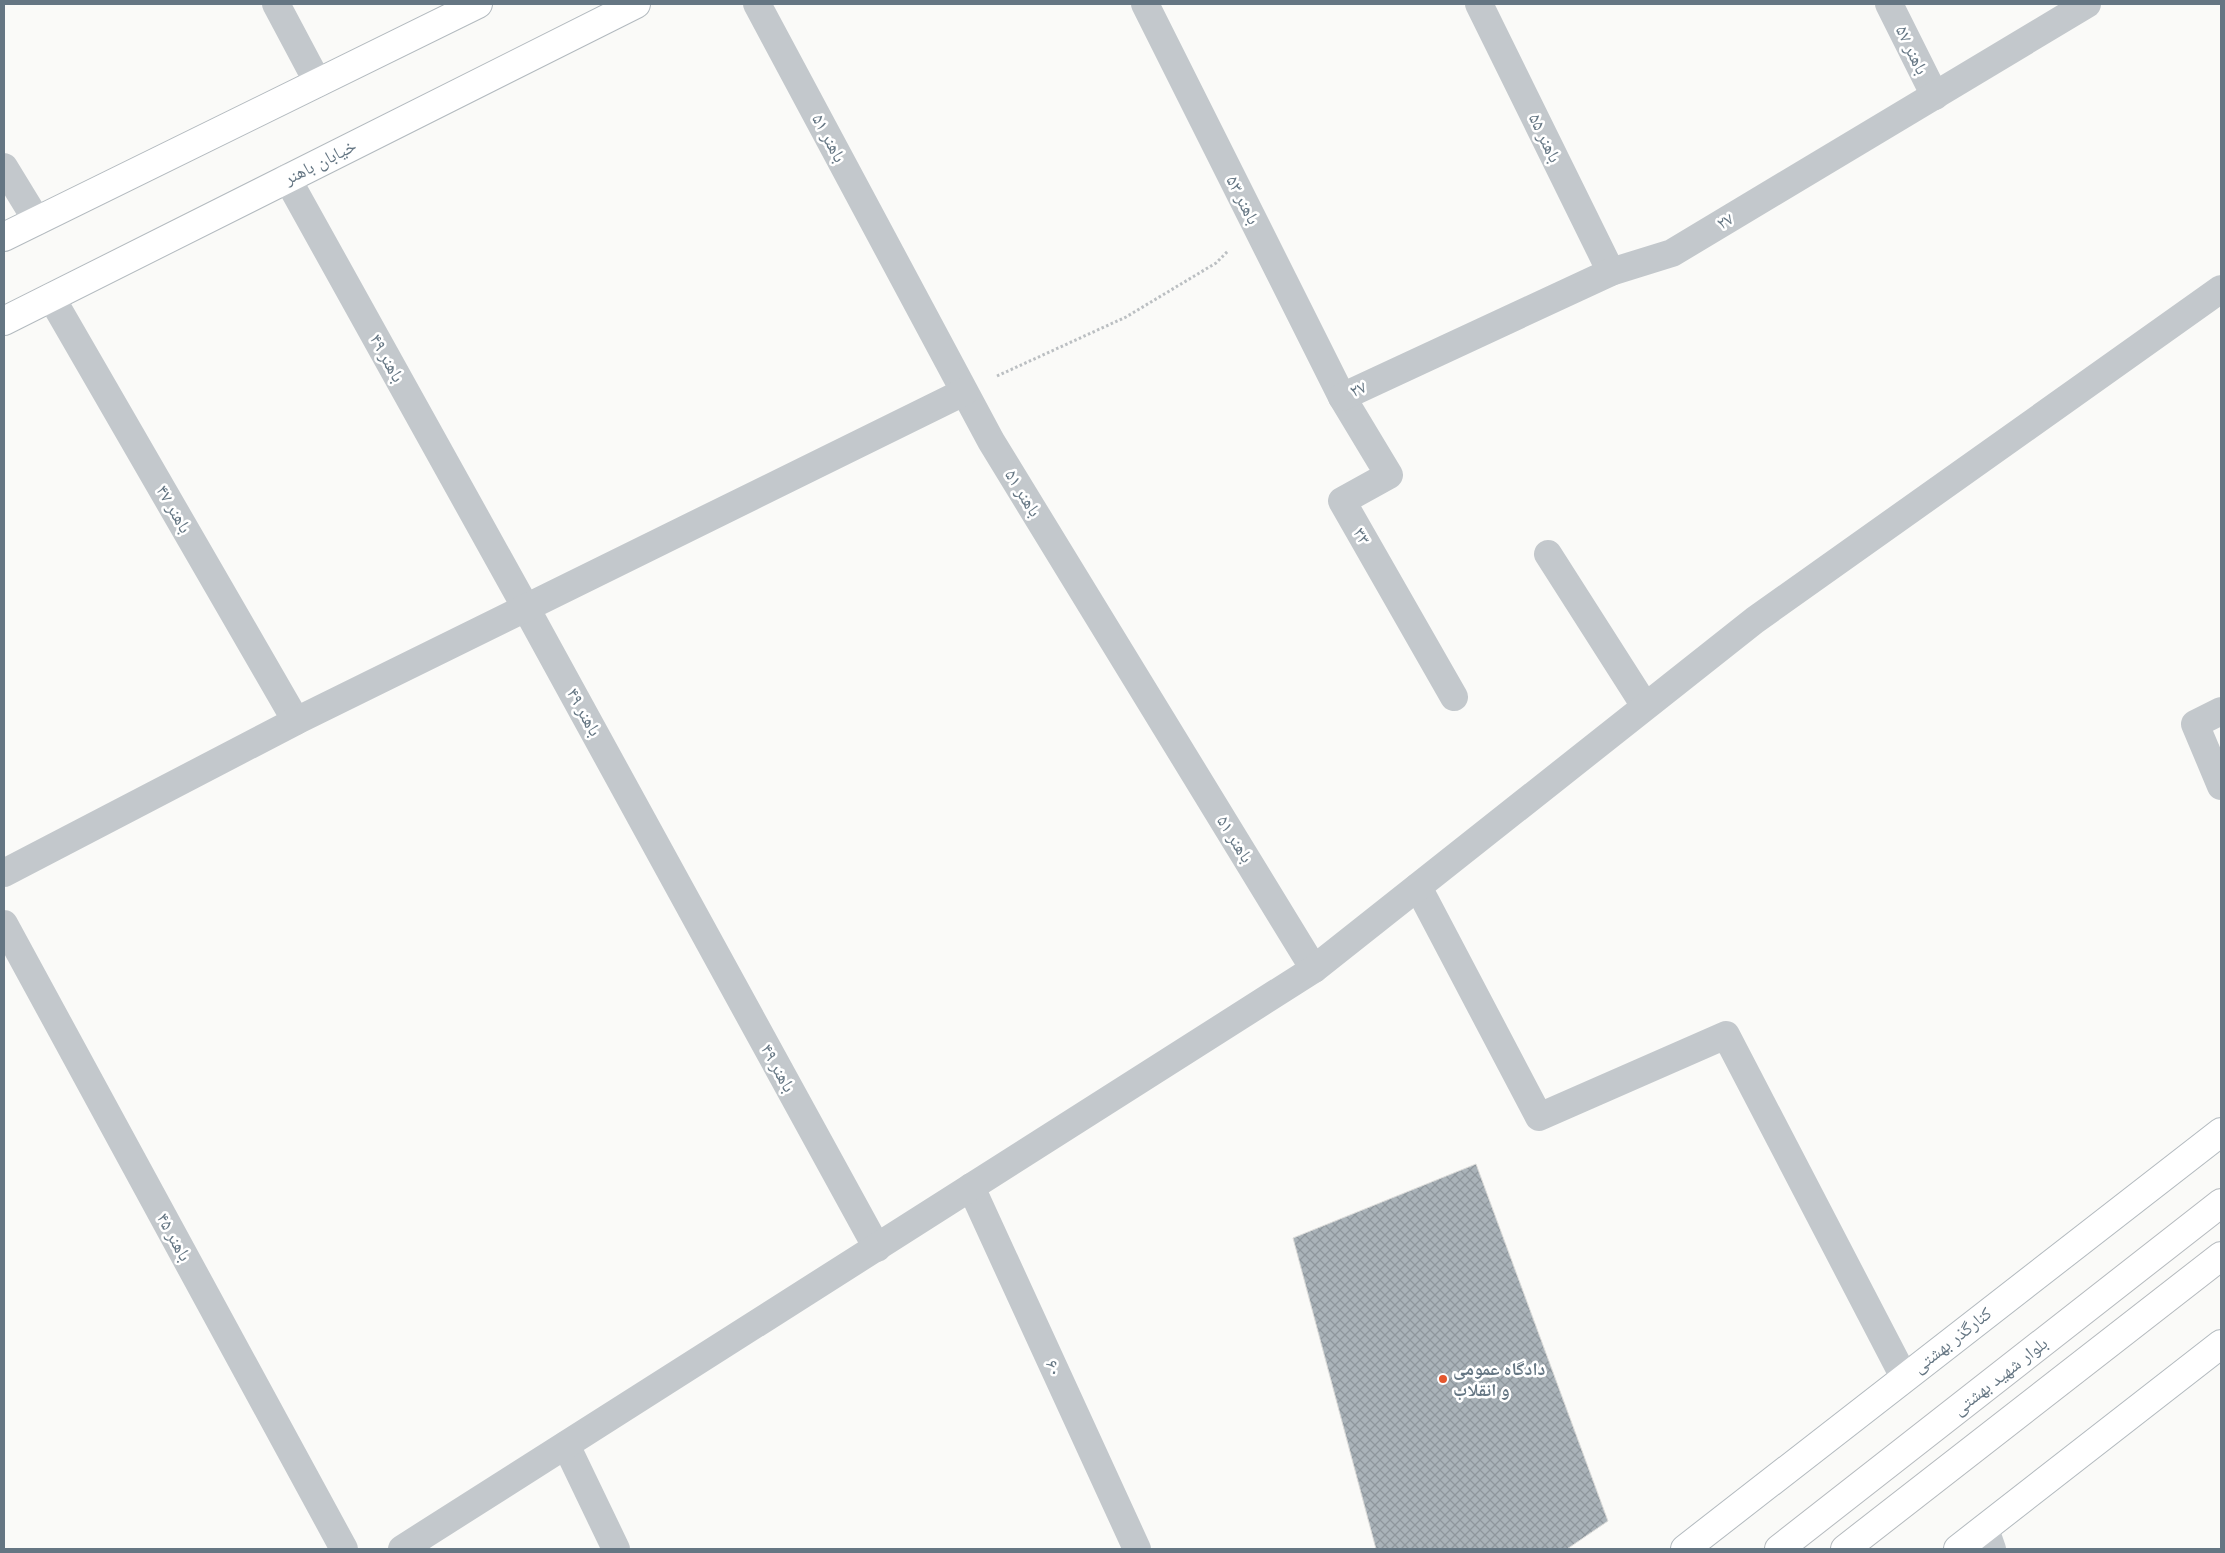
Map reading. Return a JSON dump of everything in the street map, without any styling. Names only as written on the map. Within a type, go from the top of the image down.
[{"type":"main road","points":[[4,238],[478,4]]},
{"type":"main road","name":"خیابان باهنر","points":[[4,321],[636,4]]},
{"type":"main road","name":"کنارگذر بهشتی","points":[[1685,1549],[2221,1132]]},
{"type":"main road","name":"بلوار شهید بهشتی","points":[[1780,1549],[2221,1203]]},
{"type":"main road","points":[[1845,1549],[2221,1256]]},
{"type":"main road","points":[[1958,1549],[1988,1539],[2221,1344]]},
{"type":"street","points":[[276,4],[318,83]]},
{"type":"street","name":"باهنر ۵۱","points":[[757,4],[996,449],[1314,969]]},
{"type":"street","name":"باهنر ۵۳","points":[[1144,4],[1342,397]]},
{"type":"street","name":"باهنر ۵۵","points":[[1479,4],[1611,272]]},
{"type":"street","name":"باهنر ۵۷","points":[[1889,4],[1935,96]]},
{"type":"street","name":"۲۷","points":[[1342,397],[1611,272],[1672,253],[2087,4]]},
{"type":"street","points":[[4,167],[37,221]]},
{"type":"street","name":"باهنر ۴۹","points":[[287,178],[526,608],[877,1248]]},
{"type":"street","points":[[402,1549],[1314,969],[1755,620],[2221,289]]},
{"type":"street","name":"باهنر ۴۷","points":[[52,297],[296,721]]},
{"type":"street","points":[[4,873],[296,721],[964,392]]},
{"type":"street","name":"۳۳","points":[[1342,397],[1389,476],[1342,501],[1454,697]]},
{"type":"street","points":[[1548,554],[1645,706]]},
{"type":"street","points":[[2221,710],[2195,724],[2221,786]]},
{"type":"street","points":[[1418,887],[1539,1117],[1726,1035],[1904,1377]]},
{"type":"street","name":"باهنر ۴۵","points":[[4,924],[344,1549]]},
{"type":"street","name":"۶۰","points":[[971,1187],[1136,1549]]},
{"type":"street","points":[[566,1445],[616,1549]]},
{"type":"path","points":[[964,392],[1126,317],[1216,263],[1256,225]]},
{"type":"building","name":"دادگاه عمومی و انقلاب","points":[[1476,1164],[1608,1521],[1567,1549],[1376,1549],[1293,1238]]},
{"type":"place","name":"دادگاه عمومی و انقلاب","points":[[1443,1379]]}]
